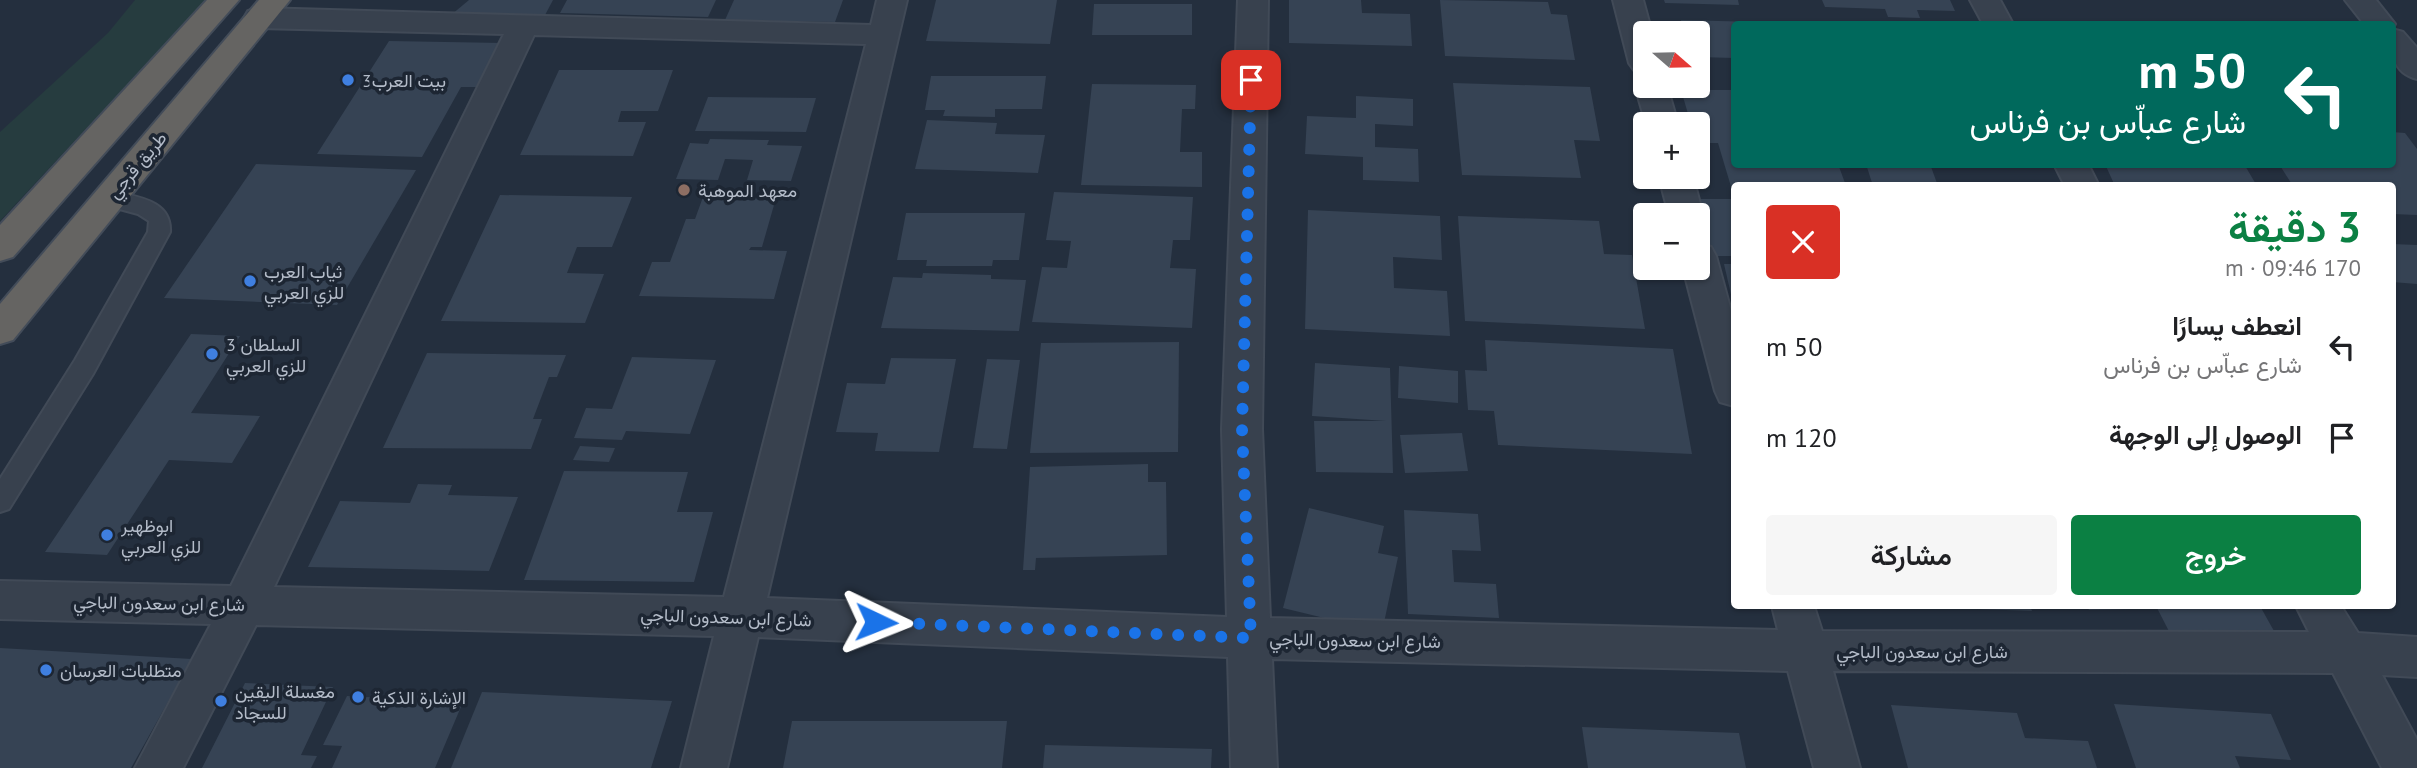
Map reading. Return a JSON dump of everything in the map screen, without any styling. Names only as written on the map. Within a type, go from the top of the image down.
[{"type":"highway","points":[[0,248],[223,0]]},
{"type":"highway","name":"طريق قرجي","points":[[0,330],[267,9]]},
{"type":"street","points":[[1253,0],[1242,429],[1254,768]]},
{"type":"street","points":[[1628,0],[1634,21]]},
{"type":"street","points":[[1986,0],[1996,21]]},
{"type":"street","points":[[2360,0],[2378,21]]},
{"type":"street","points":[[267,9],[524,25],[887,18],[704,768]]},
{"type":"street","points":[[158,768],[244,605],[524,25]]},
{"type":"street","points":[[2396,44],[2417,69]]},
{"type":"street","points":[[1704,280],[1731,380]]},
{"type":"street","name":"شارع ابن سعدون الباجي","points":[[0,600],[742,617],[1251,638],[1805,650],[2346,653],[2417,657]]},
{"type":"street","points":[[1794,609],[1837,768]]},
{"type":"street","points":[[2319,609],[2346,653],[2407,768]]},
{"type":"lane","points":[[0,501],[84,367],[159,232],[160,218],[145,208],[110,198]]},
{"type":"green space","points":[[135,0],[206,0],[0,221],[0,132],[108,33]]},
{"type":"building","points":[[469,0],[553,0],[544,17],[451,15]]},
{"type":"building","points":[[567,0],[716,0],[708,17],[560,13]]},
{"type":"building","points":[[734,0],[843,0],[835,22],[725,20]]},
{"type":"building","points":[[936,0],[1057,0],[1050,44],[926,41]]},
{"type":"building","points":[[1289,0],[1361,0],[1362,13],[1410,14],[1412,46],[1289,43]]},
{"type":"building","points":[[1440,0],[1548,2],[1551,14],[1567,15],[1575,60],[1445,56]]},
{"type":"building","points":[[1664,0],[1738,0],[1739,5],[1665,3]]},
{"type":"building","points":[[1822,0],[1950,0],[1955,11],[1917,10],[1920,18],[1888,17],[1885,9],[1825,7]]},
{"type":"building","points":[[1094,4],[1192,4],[1192,35],[1092,35]]},
{"type":"building","points":[[1681,20],[1731,21],[1731,58],[1710,57],[1710,21]]},
{"type":"building","points":[[389,41],[503,43],[480,87],[461,87],[422,157],[317,154]]},
{"type":"building","points":[[559,70],[673,70],[658,111],[621,111],[618,122],[646,122],[633,156],[520,155]]},
{"type":"building","points":[[931,76],[1046,76],[1042,109],[995,109],[995,117],[943,116],[945,110],[925,110]]},
{"type":"building","points":[[1453,83],[1590,87],[1600,141],[1574,140],[1581,178],[1462,175]]},
{"type":"building","points":[[1092,84],[1196,85],[1195,109],[1182,109],[1180,152],[1202,152],[1202,187],[1081,185]]},
{"type":"building","points":[[1710,90],[1731,90],[1731,168],[1839,168],[1845,182],[1731,182],[1731,187],[1718,143],[1710,143],[1710,112],[1687,112],[1683,98],[1710,98]]},
{"type":"building","points":[[1356,96],[1413,99],[1413,126],[1375,124],[1375,147],[1418,149],[1419,182],[1363,180],[1363,157],[1305,154],[1307,116],[1356,118]]},
{"type":"building","points":[[708,97],[816,98],[806,132],[695,131]]},
{"type":"building","points":[[927,120],[997,123],[995,134],[1045,135],[1038,173],[915,169]]},
{"type":"building","points":[[2396,132],[2405,133],[2417,149],[2417,215],[2396,214],[2396,182],[2290,182],[2282,168],[2396,168]]},
{"type":"building","points":[[710,139],[769,140],[767,145],[802,146],[791,181],[747,180],[753,160],[725,159],[718,180],[676,179],[690,143],[708,144]]},
{"type":"building","points":[[256,164],[416,170],[337,305],[164,298]]},
{"type":"building","points":[[1867,168],[1931,168],[1937,182],[1872,182]]},
{"type":"building","points":[[2107,168],[2246,168],[2255,182],[2113,182]]},
{"type":"building","points":[[1054,192],[1193,197],[1190,240],[1173,240],[1170,268],[1196,269],[1192,328],[1032,322],[1042,267],[1067,268],[1071,241],[1046,240]]},
{"type":"building","points":[[500,195],[632,197],[612,247],[577,247],[567,273],[604,274],[585,323],[441,321]]},
{"type":"building","points":[[703,197],[776,198],[762,247],[751,247],[749,250],[787,251],[774,299],[639,296],[652,262],[670,262],[686,219],[695,219]]},
{"type":"building","points":[[1694,199],[1731,199],[1731,256],[1710,256],[1710,203],[1695,203]]},
{"type":"building","points":[[1308,210],[1440,216],[1442,260],[1393,257],[1394,288],[1447,291],[1450,336],[1305,329]]},
{"type":"building","points":[[906,213],[1025,213],[1019,260],[993,260],[992,266],[926,266],[927,260],[897,260]]},
{"type":"building","points":[[1458,216],[1599,221],[1604,254],[1632,255],[1633,280],[1636,280],[1645,329],[1465,321]]},
{"type":"building","points":[[2396,244],[2417,245],[2417,284],[2396,282]]},
{"type":"building","points":[[1724,264],[1731,264],[1731,294]]},
{"type":"building","points":[[923,273],[991,275],[991,279],[1026,280],[1019,331],[881,328],[893,277],[922,278]]},
{"type":"building","points":[[191,334],[240,336],[191,413],[260,416],[232,463],[169,460],[107,555],[45,552]]},
{"type":"building","points":[[1485,340],[1673,349],[1692,454],[1498,445],[1494,411],[1468,410],[1465,370],[1487,371]]},
{"type":"building","points":[[1179,342],[1178,452],[1030,453],[1041,343]]},
{"type":"building","points":[[427,353],[566,355],[557,377],[549,377],[533,419],[542,419],[531,449],[383,448]]},
{"type":"building","points":[[632,357],[716,360],[690,434],[626,431],[622,440],[574,438],[586,408],[612,409]]},
{"type":"building","points":[[891,358],[956,359],[939,452],[875,451],[878,433],[836,432],[847,383],[885,384]]},
{"type":"building","points":[[987,359],[1020,360],[1007,449],[973,448]]},
{"type":"building","points":[[1315,363],[1390,368],[1393,473],[1316,472],[1314,421],[1386,421],[1312,416]]},
{"type":"building","points":[[1399,366],[1458,371],[1458,403],[1398,398]]},
{"type":"building","points":[[1462,433],[1468,471],[1405,473],[1400,435]]},
{"type":"building","points":[[580,446],[615,448],[609,462],[573,460]]},
{"type":"building","points":[[1148,464],[1148,482],[1166,482],[1167,555],[1036,558],[1035,570],[1023,570],[1030,467]]},
{"type":"building","points":[[564,471],[688,472],[677,512],[713,512],[694,582],[524,580]]},
{"type":"building","points":[[418,484],[452,485],[448,495],[518,497],[489,571],[308,567],[340,501],[410,503]]},
{"type":"building","points":[[1309,508],[1384,526],[1378,553],[1398,557],[1382,632],[1283,608]]},
{"type":"building","points":[[1404,510],[1478,514],[1481,551],[1452,550],[1454,582],[1496,584],[1499,618],[1408,614]]},
{"type":"building","points":[[1977,609],[2031,609],[2032,611]]},
{"type":"building","points":[[2158,609],[2262,609],[2279,640],[2174,641]]},
{"type":"building","points":[[0,648],[192,659],[131,768],[0,768]]},
{"type":"building","points":[[245,683],[333,687],[301,755],[317,756],[311,768],[202,768]]},
{"type":"building","points":[[482,692],[672,701],[651,768],[451,768]]},
{"type":"building","points":[[347,696],[463,702],[435,768],[332,768],[342,746],[323,745]]},
{"type":"building","points":[[2114,704],[2271,714],[2291,760],[2235,756],[2240,768],[2136,768]]},
{"type":"building","points":[[1891,705],[2017,713],[2025,738],[2088,741],[2097,768],[1908,768]]},
{"type":"building","points":[[792,721],[1007,721],[1002,768],[783,768]]},
{"type":"building","points":[[1582,727],[1739,733],[1746,768],[1588,768]]},
{"type":"building","points":[[1045,745],[1212,749],[1211,768],[1043,768]]},
{"type":"place","name":"بيت العرب3","points":[[348,80]]},
{"type":"place","name":"معهد الموهبة","points":[[684,190]]},
{"type":"place","name":"ثياب العرب للزي العربي","points":[[250,281]]},
{"type":"place","name":"السلطان 3 للزي العربي","points":[[212,354]]},
{"type":"place","name":"ابوظهير للزي العربي","points":[[107,535]]},
{"type":"place","name":"متطلبات العرسان","points":[[46,670]]},
{"type":"place","name":"الإشارة الذكية","points":[[358,697]]},
{"type":"place","name":"مغسلة اليقين للسجاد","points":[[221,701]]},
{"type":"route","points":[[876,622],[1251,638],[1242,429],[1251,80]]}]
